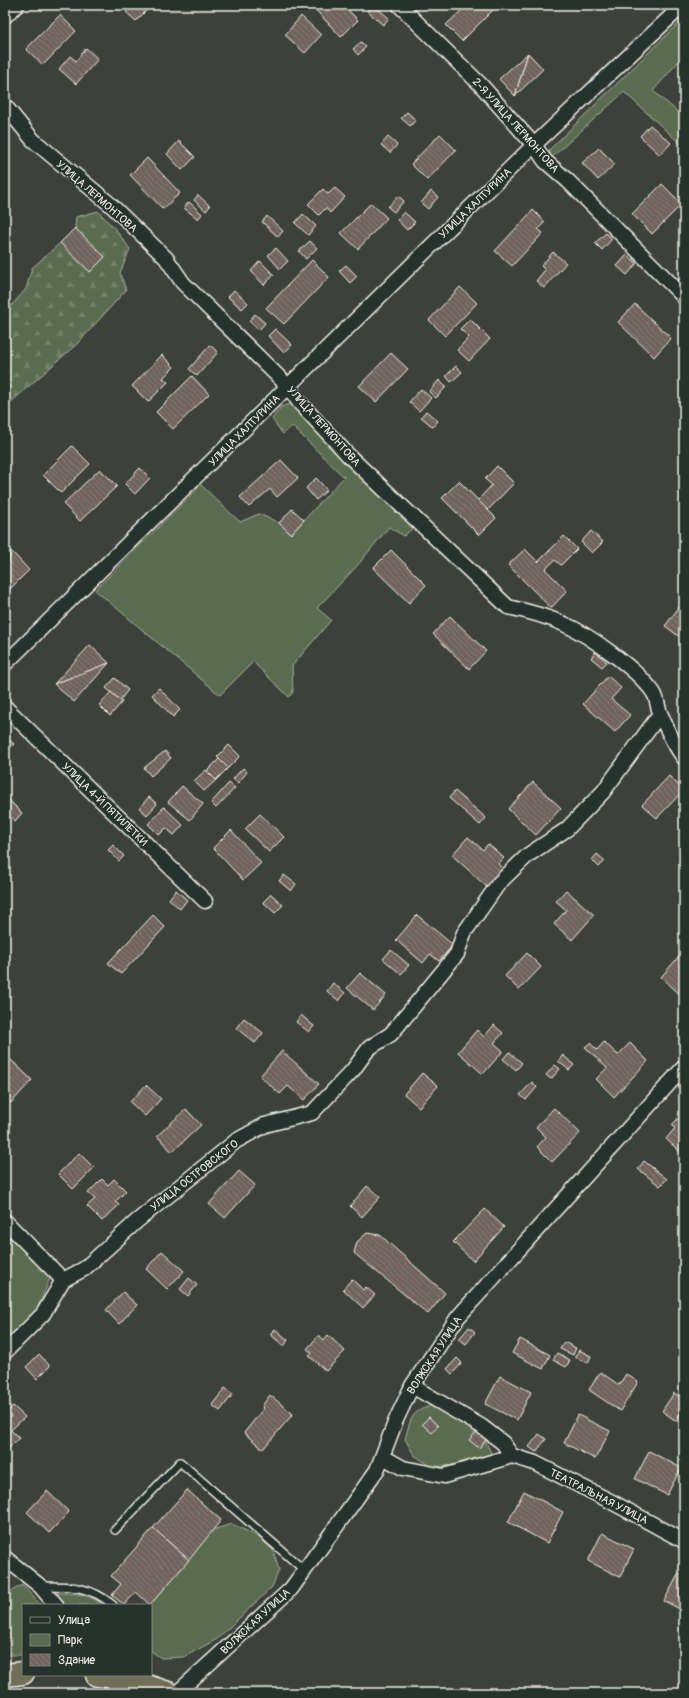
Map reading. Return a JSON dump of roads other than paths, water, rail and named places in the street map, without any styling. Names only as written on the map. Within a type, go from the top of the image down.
[{"type":"highway","points":[[5,1675],[22,1673]]},
{"type":"highway","points":[[106,1676],[135,1679],[168,1693]]},
{"type":"street","points":[[5,16],[17,5]]},
{"type":"street","name":"2-Я УЛИЦА ЛЕРМОНТОВА","points":[[399,5],[480,84],[534,145],[545,161],[684,296]]},
{"type":"street","name":"УЛИЦА ХАЛТУРИНА","points":[[5,664],[534,145],[683,5]]},
{"type":"street","name":"УЛИЦА ЛЕРМОНТОВА","points":[[5,106],[33,140],[111,205],[166,258],[183,283],[288,386],[300,402],[349,456],[508,607],[529,611],[564,624],[594,642],[634,671],[654,693],[660,714],[679,752],[684,758]]},
{"type":"street","name":"УЛИЦА 4-Й ПЯТИЛЕТКИ","points":[[5,708],[205,901]]},
{"type":"street","name":"УЛИЦА ОСТРОВСКОГО","points":[[63,1280],[84,1269],[137,1221],[236,1141],[265,1125],[312,1113],[353,1070],[369,1048],[391,1034],[452,960],[456,954],[464,933],[499,883],[528,855],[567,829],[603,792],[660,714]]},
{"type":"street","name":"ВОЛЖСКАЯ УЛИЦА","points":[[177,1693],[291,1589],[377,1470],[396,1420],[412,1386],[458,1317],[684,1067]]},
{"type":"street","points":[[5,1221],[63,1280],[43,1314],[5,1352]]},
{"type":"street","points":[[383,1457],[403,1468],[444,1476],[512,1456],[503,1443],[481,1426],[412,1386]]},
{"type":"street","name":"ТЕАТРАЛЬНАЯ УЛИЦА","points":[[512,1456],[535,1464],[576,1484],[684,1541]]},
{"type":"street","points":[[5,1558],[40,1586],[55,1604]]},
{"type":"lane","points":[[115,1530],[180,1462],[304,1570]]},
{"type":"lane","points":[[40,1586],[74,1586],[101,1595],[112,1604]]}]
